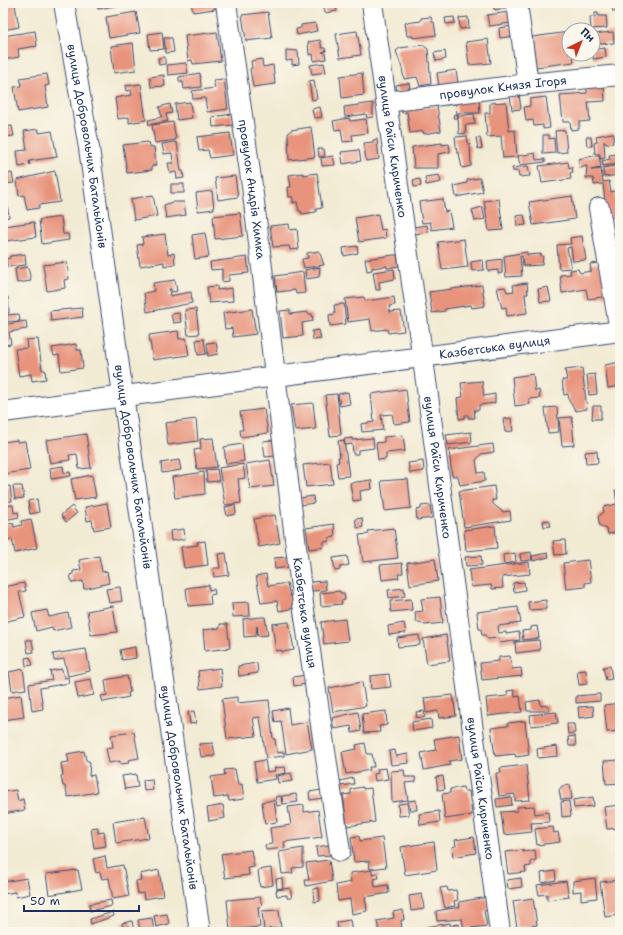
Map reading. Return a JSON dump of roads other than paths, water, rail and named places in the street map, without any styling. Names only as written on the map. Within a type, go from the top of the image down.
[{"type":"street","name":"вулиця Добровольчих Батальйонів","points":[[64,3],[89,148],[200,932]]},
{"type":"street","name":"провулок Андрія Химка","points":[[226,3],[252,186],[275,375]]},
{"type":"street","name":"вулиця Раїси Кириченко","points":[[372,3],[423,356],[500,932]]},
{"type":"street","points":[[517,3],[528,84]]},
{"type":"street","name":"провулок Князя Ігоря","points":[[386,102],[528,84],[620,75]]},
{"type":"street","points":[[600,208],[620,331]]},
{"type":"street","name":"Казбетська вулиця","points":[[3,412],[275,375],[620,331]]},
{"type":"street","name":"Казбетська вулиця","points":[[275,375],[303,604],[340,851]]}]
